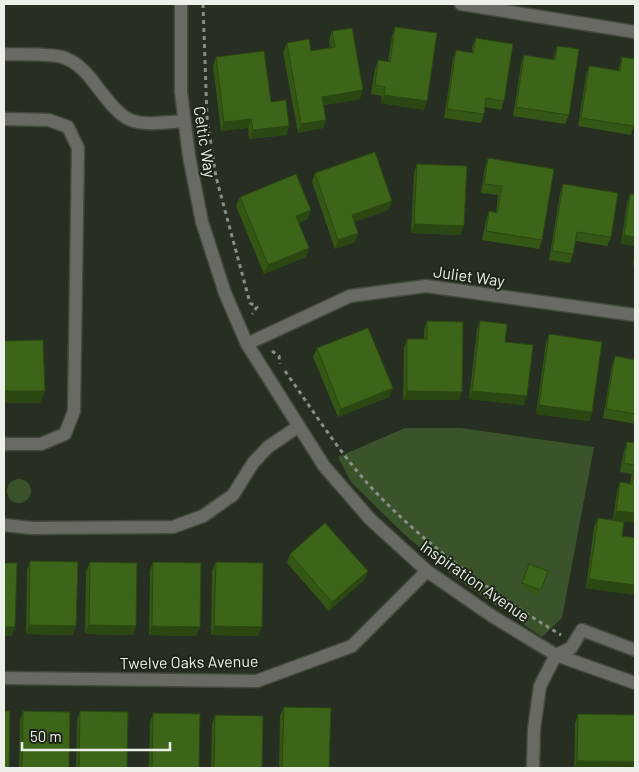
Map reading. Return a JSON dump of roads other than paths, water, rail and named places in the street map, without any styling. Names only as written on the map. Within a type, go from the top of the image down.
[{"type":"street","name":"Celtic Way","points":[[181,4],[181,92],[184,120],[202,222],[222,282]]},
{"type":"street","points":[[461,4],[635,32]]},
{"type":"street","points":[[4,54],[65,57],[83,69],[108,102],[126,120],[144,124],[184,120]]},
{"type":"street","points":[[4,119],[49,120],[68,127],[78,148],[74,411],[66,434],[41,444],[4,444]]},
{"type":"street","name":"Inspiration Avenue","points":[[222,282],[247,344],[324,466],[370,518],[427,571],[492,616],[556,655],[635,684]]},
{"type":"street","name":"Juliet Way","points":[[247,344],[350,296],[426,286],[635,316]]},
{"type":"street","points":[[4,525],[32,528],[173,527],[203,516],[232,495],[253,463],[268,447],[299,426]]},
{"type":"street","name":"Twelve Oaks Avenue","points":[[4,678],[257,681],[352,646],[427,571]]},
{"type":"street","points":[[533,768],[534,729],[540,686],[556,655],[571,648],[582,630],[635,650]]}]
